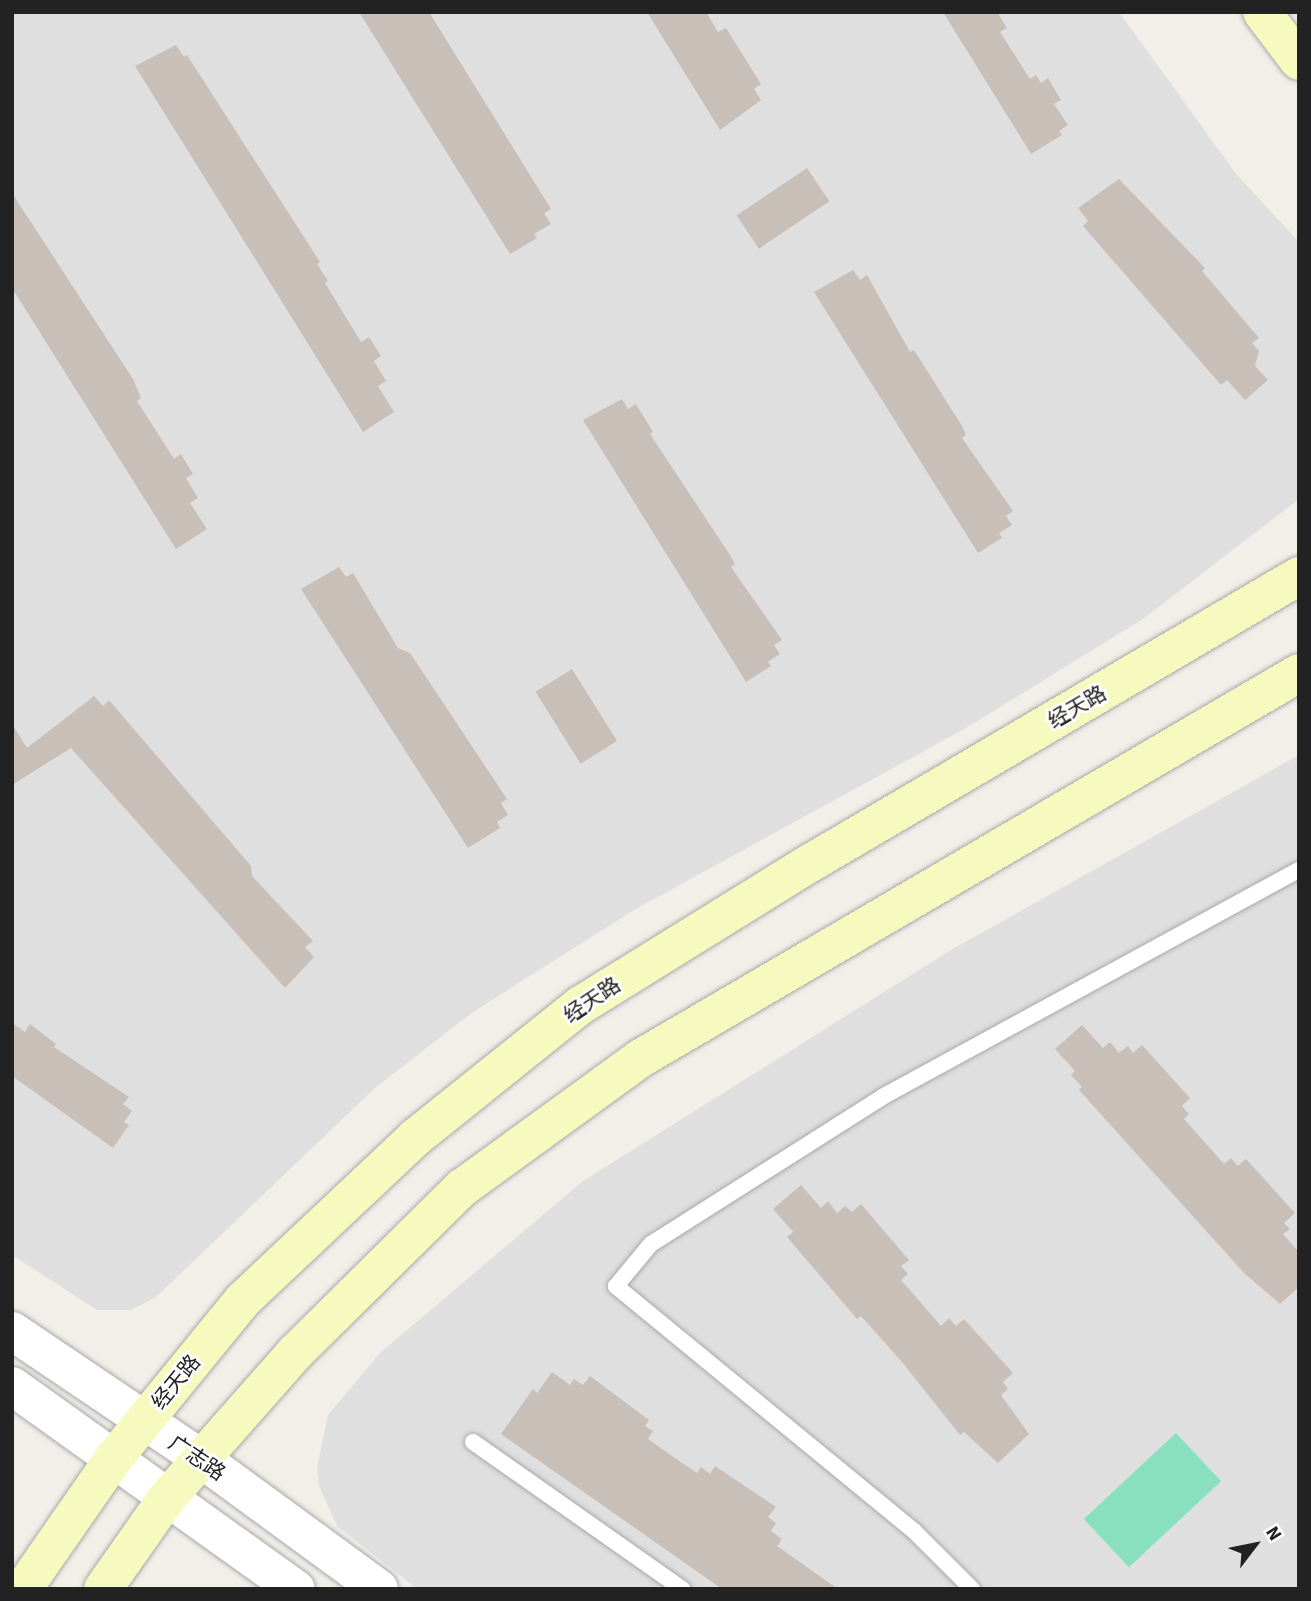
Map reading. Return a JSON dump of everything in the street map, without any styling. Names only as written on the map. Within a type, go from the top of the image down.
[{"type":"main road","points":[[1262,12],[1299,61]]},
{"type":"main road","name":"经天路","points":[[23,1589],[114,1458],[243,1300],[416,1137],[581,1005],[812,862],[1299,576]]},
{"type":"main road","points":[[103,1589],[167,1498],[295,1353],[462,1188],[641,1058],[1299,673]]},
{"type":"street","name":"广志路","points":[[12,1331],[202,1460],[379,1589]]},
{"type":"street","points":[[12,1386],[296,1589]]},
{"type":"lane","points":[[972,1589],[914,1531],[616,1286],[650,1244],[884,1096],[1299,870]]},
{"type":"lane","points":[[473,1442],[682,1589]]},
{"type":"shaded area","points":[[12,12],[1119,12],[1237,175],[1299,242],[1299,499],[1143,619],[966,728],[634,910],[473,1012],[376,1087],[156,1297],[131,1310],[97,1310],[12,1255]]},
{"type":"shaded area","points":[[1299,755],[1299,1589],[417,1589],[337,1526],[319,1486],[317,1468],[328,1415],[380,1353],[583,1181],[951,950]]},
{"type":"green space","points":[[1176,1433],[1221,1481],[1129,1567],[1084,1519]]},
{"type":"building","points":[[359,12],[429,12],[551,209],[544,213],[551,224],[534,234],[537,238],[510,254]]},
{"type":"building","points":[[647,12],[706,12],[718,32],[726,28],[761,84],[754,89],[761,100],[720,130]]},
{"type":"building","points":[[943,12],[997,12],[1007,28],[1000,32],[1030,79],[1036,75],[1041,83],[1048,78],[1061,100],[1054,104],[1068,125],[1059,131],[1062,135],[1031,154]]},
{"type":"building","points":[[176,45],[184,57],[187,55],[320,262],[317,264],[328,281],[325,283],[361,342],[369,337],[381,356],[374,361],[386,381],[378,386],[394,412],[363,432],[135,66]]},
{"type":"building","points":[[807,168],[829,201],[759,249],[737,216]]},
{"type":"building","points":[[1119,179],[1205,268],[1202,271],[1259,338],[1252,343],[1259,351],[1255,366],[1268,380],[1245,400],[1227,380],[1221,385],[1083,226],[1088,221],[1078,208]]},
{"type":"building","points":[[12,193],[133,379],[141,398],[137,401],[174,459],[181,454],[193,474],[186,478],[198,498],[190,503],[207,529],[176,549],[12,288]]},
{"type":"building","points":[[853,270],[860,280],[867,275],[910,352],[914,350],[962,426],[966,435],[962,438],[1013,511],[1006,516],[1012,525],[999,533],[1002,538],[978,553],[814,292]]},
{"type":"building","points":[[622,399],[628,409],[636,404],[653,432],[650,434],[730,555],[735,564],[731,567],[782,640],[774,645],[780,654],[768,662],[771,666],[746,682],[583,420]]},
{"type":"building","points":[[339,567],[346,577],[353,573],[398,648],[410,653],[507,799],[501,803],[508,815],[497,822],[500,828],[468,848],[301,589]]},
{"type":"building","points":[[572,669],[617,741],[581,764],[536,692]]},
{"type":"building","points":[[94,696],[103,706],[109,700],[251,866],[252,876],[313,941],[305,947],[314,957],[285,988],[71,748],[12,785],[12,724],[27,748]]},
{"type":"building","points":[[12,1023],[25,1032],[30,1024],[56,1044],[54,1047],[129,1097],[123,1104],[132,1111],[124,1122],[129,1125],[113,1148],[12,1076]]},
{"type":"building","points":[[1082,1025],[1103,1048],[1110,1042],[1119,1053],[1128,1046],[1133,1053],[1142,1045],[1190,1098],[1182,1106],[1189,1114],[1184,1119],[1224,1164],[1231,1158],[1238,1166],[1246,1159],[1295,1213],[1284,1223],[1290,1229],[1283,1234],[1299,1252],[1299,1287],[1280,1304],[1244,1273],[1079,1090],[1082,1087],[1071,1075],[1075,1071],[1055,1049]]},
{"type":"building","points":[[801,1185],[821,1208],[828,1201],[837,1213],[845,1206],[852,1212],[861,1204],[909,1260],[901,1266],[908,1274],[901,1280],[941,1326],[949,1318],[956,1326],[964,1319],[1013,1373],[1003,1382],[1008,1389],[1001,1395],[1029,1434],[998,1463],[964,1432],[960,1435],[902,1362],[861,1316],[857,1319],[787,1237],[793,1232],[773,1209]]},
{"type":"building","points":[[552,1372],[570,1385],[574,1379],[583,1385],[590,1376],[649,1420],[645,1426],[653,1431],[648,1439],[672,1456],[697,1473],[701,1467],[710,1474],[715,1466],[776,1507],[768,1517],[776,1523],[771,1531],[782,1539],[777,1546],[838,1589],[722,1589],[501,1434],[533,1389],[537,1393]]}]
